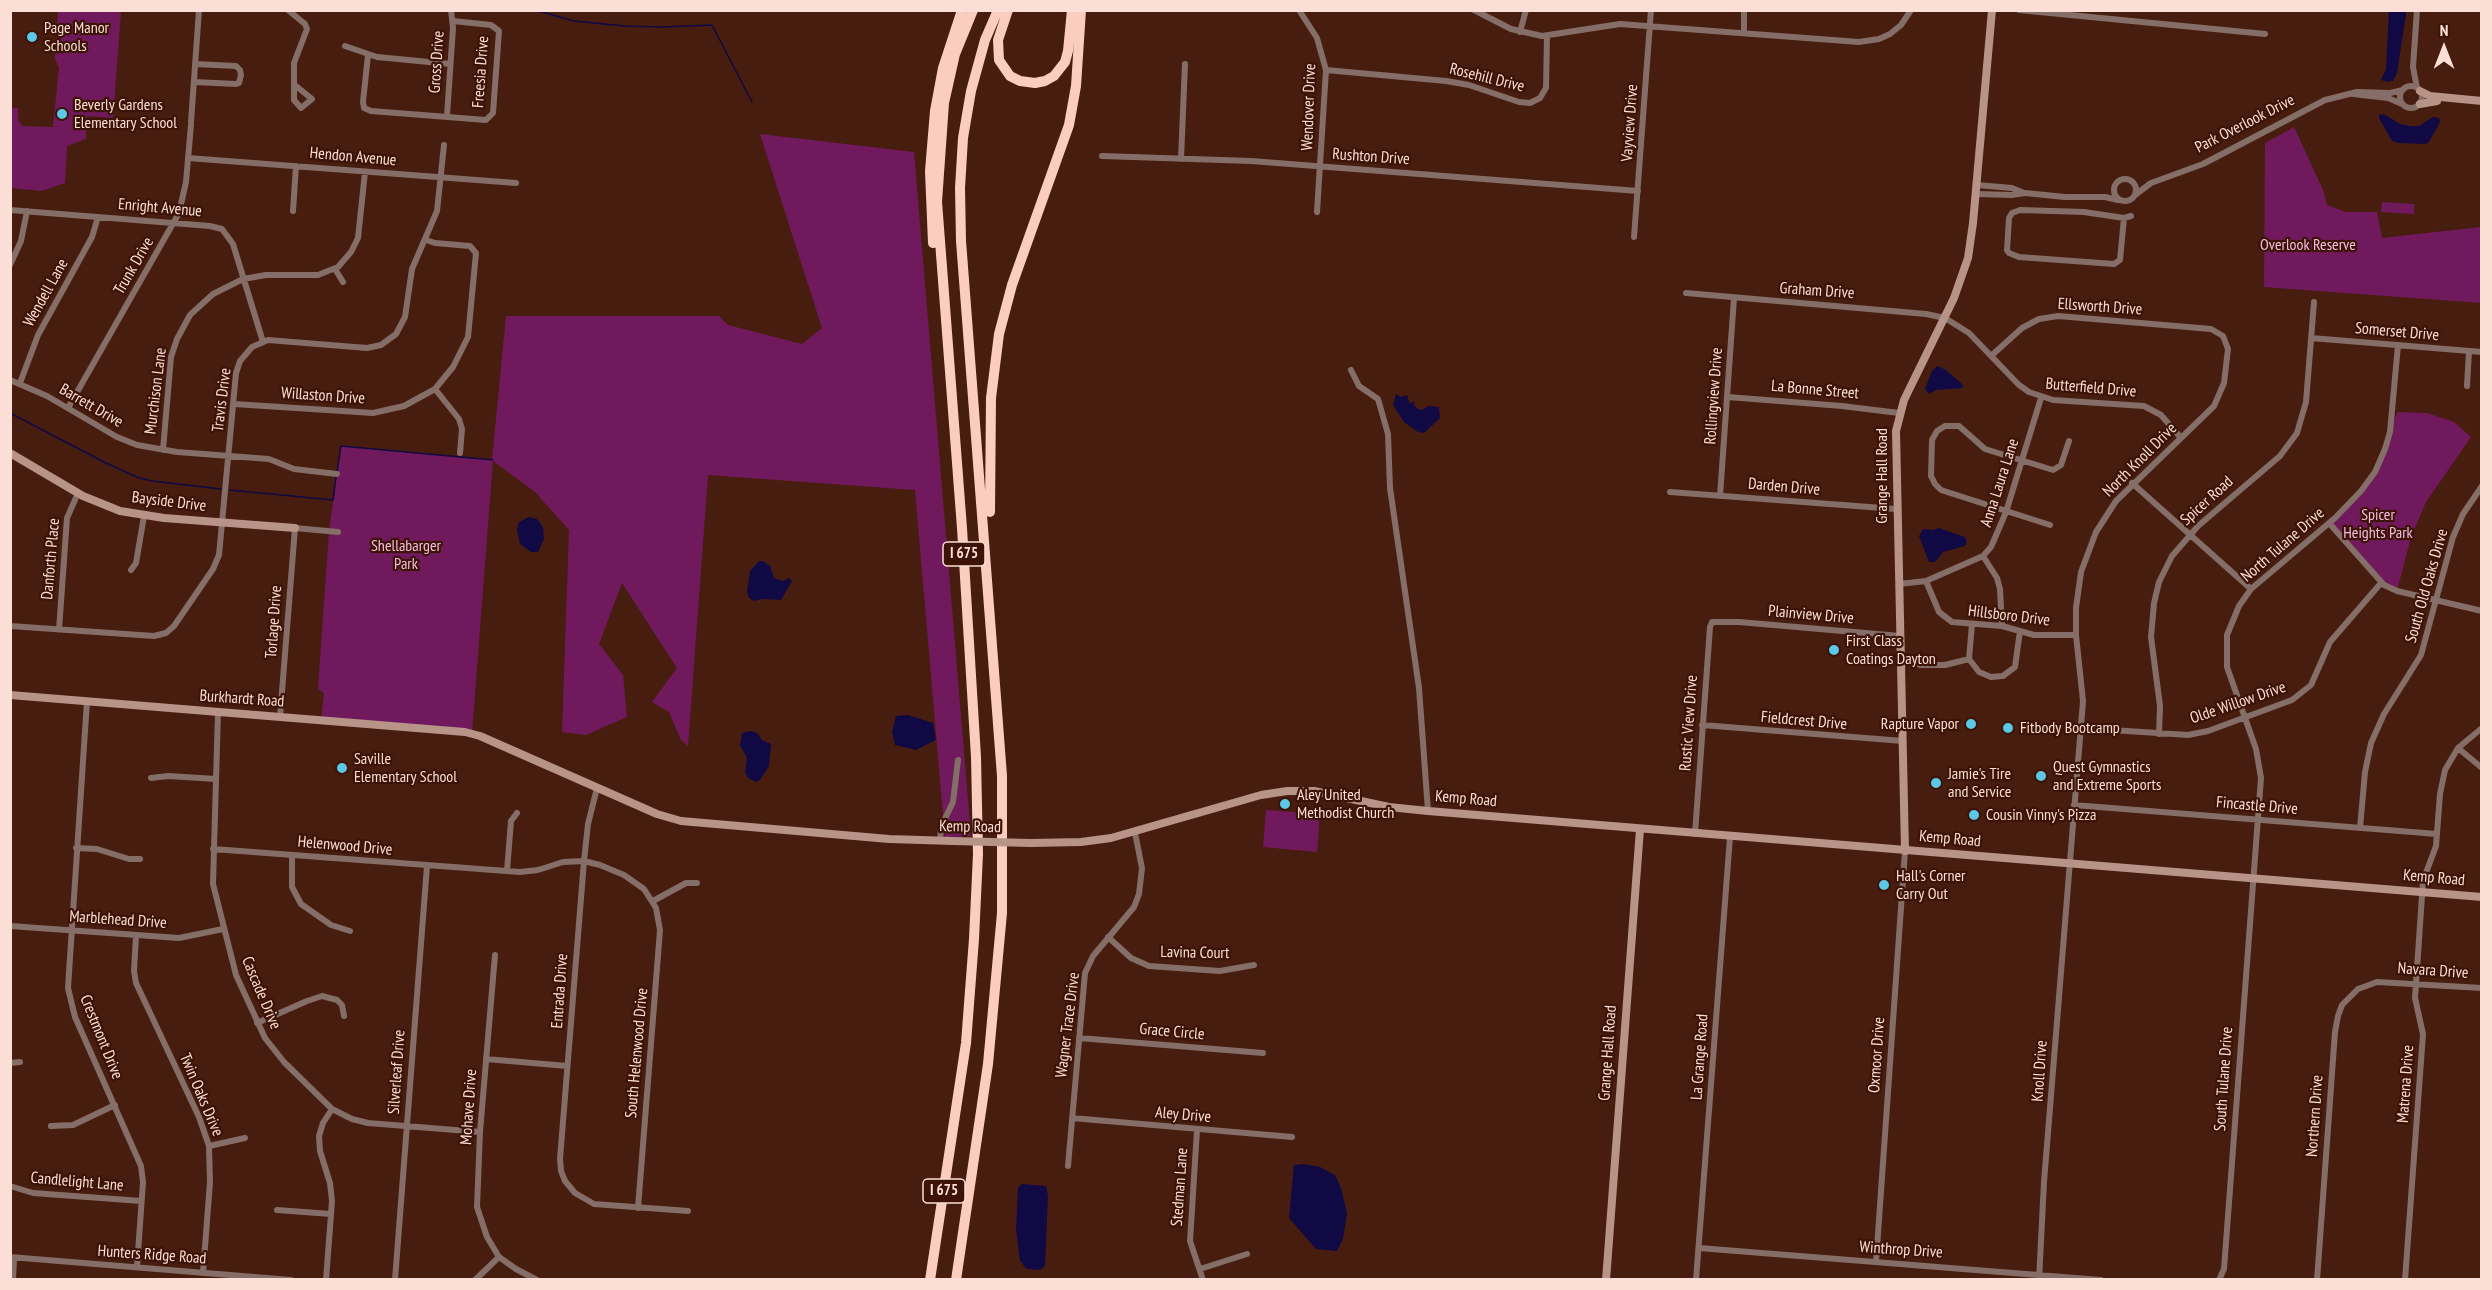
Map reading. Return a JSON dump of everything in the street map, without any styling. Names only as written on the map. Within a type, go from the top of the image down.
[{"type":"highway","points":[[943,296],[931,230],[931,151],[935,111],[944,68],[962,10]]},
{"type":"highway","name":"I 675","points":[[930,1280],[966,1043],[978,854],[976,757],[963,540],[937,202],[944,103],[956,54],[973,10]]},
{"type":"highway","name":"I 675","points":[[956,1280],[988,1064],[1002,913],[1002,776],[961,241],[960,188],[963,138],[971,91],[985,40],[998,10]]},
{"type":"highway","points":[[1008,10],[998,40],[999,60],[1010,76],[1035,84],[1054,76],[1065,62],[1072,10]]},
{"type":"highway","points":[[989,596],[989,423],[995,356],[1012,285],[1069,125],[1076,86],[1081,10]]},
{"type":"main road","name":"Grange Hall Road","points":[[1905,851],[1896,437],[1899,413],[1913,379],[1945,318],[1968,258],[1977,189],[1992,10]]},
{"type":"main road","name":"Park Overlook Drive","points":[[2419,90],[2430,96],[2481,101]]},
{"type":"main road","name":"Park Overlook Drive","points":[[2420,104],[2430,100],[2481,101]]},
{"type":"main road","name":"Bayside Drive","points":[[10,453],[78,493],[107,507],[144,516],[295,528]]},
{"type":"main road","name":"Burkhardt Road","points":[[10,695],[472,734]]},
{"type":"main road","name":"Kemp Road","points":[[472,734],[657,814],[681,821],[889,839],[953,842],[1081,842],[1135,833],[1261,795],[1287,791],[1327,792],[1384,806],[1428,811],[2481,897]]},
{"type":"main road","name":"Grange Hall Road","points":[[1606,1280],[1640,829]]},
{"type":"street","name":"Trunk Drive","points":[[68,408],[174,223],[182,205],[188,158],[199,10]]},
{"type":"street","name":"Gross Drive","points":[[447,116],[453,21],[451,10]]},
{"type":"street","points":[[1474,10],[1520,32],[1547,36],[1609,25],[1865,41],[1879,39],[1893,32],[1911,10]]},
{"type":"street","points":[[1520,32],[1526,10]]},
{"type":"street","name":"Vayview Drive","points":[[1634,237],[1651,10]]},
{"type":"street","points":[[1743,33],[1744,10]]},
{"type":"street","points":[[2019,10],[2265,34]]},
{"type":"street","points":[[2402,104],[2400,97],[2413,67],[2417,10]]},
{"type":"street","points":[[290,11],[305,24],[306,29],[296,55],[294,76],[296,86]]},
{"type":"street","name":"Wendover Drive","points":[[1301,11],[1317,38],[1326,70],[1317,212]]},
{"type":"street","name":"Freesia Drive","points":[[447,116],[486,120],[493,113],[499,31],[496,27],[453,21]]},
{"type":"street","name":"Rosehill Drive","points":[[1326,70],[1454,82],[1519,102],[1530,102],[1540,98],[1546,88],[1547,36]]},
{"type":"street","points":[[345,46],[368,54],[401,60],[450,64]]},
{"type":"street","points":[[368,54],[364,108],[371,111],[447,116]]},
{"type":"street","points":[[194,82],[236,84],[239,83],[241,75],[236,66],[195,64]]},
{"type":"street","points":[[1181,159],[1185,64]]},
{"type":"street","points":[[2413,67],[2422,98],[2420,104]]},
{"type":"street","name":"Park Overlook Drive","points":[[2353,94],[2357,92],[2390,93],[2405,89],[2419,90]]},
{"type":"street","name":"Park Overlook Drive","points":[[1977,189],[2012,195],[2092,197],[2129,201],[2151,183],[2203,164],[2325,100],[2343,94],[2353,94],[2388,99],[2414,108],[2420,104]]},
{"type":"street","points":[[262,342],[273,340],[360,348],[387,342],[396,334],[403,323],[409,279],[437,211],[444,145]]},
{"type":"street","name":"Rushton Drive","points":[[1102,156],[1320,166],[1638,191]]},
{"type":"street","name":"Hendon Avenue","points":[[188,158],[516,183]]},
{"type":"street","points":[[293,211],[296,166]]},
{"type":"street","points":[[343,282],[335,269],[351,252],[358,238],[365,172]]},
{"type":"street","name":"Park Overlook Drive","points":[[2092,197],[2123,179],[2134,183],[2151,183]]},
{"type":"street","points":[[2134,183],[2135,195]]},
{"type":"street","points":[[2114,186],[2113,194],[2118,200]]},
{"type":"street","name":"Enright Avenue","points":[[10,210],[210,226],[222,229],[233,244],[262,342]]},
{"type":"street","points":[[2020,210],[2127,217],[2120,260],[2114,264],[2019,257],[2007,250],[2009,218],[2012,213],[2020,210]]},
{"type":"street","points":[[10,265],[21,241],[27,211]]},
{"type":"street","name":"Wendell Lane","points":[[20,383],[38,335],[92,237],[98,217]]},
{"type":"street","name":"Willaston Drive","points":[[234,404],[373,413],[404,406],[435,389],[453,367],[468,337],[476,253],[470,246],[426,240]]},
{"type":"street","name":"Murchison Lane","points":[[163,450],[170,367],[177,339],[190,315],[222,288],[243,279],[266,274],[308,276],[335,269]]},
{"type":"street","name":"Graham Drive","points":[[1686,293],[1926,314],[1945,318]]},
{"type":"street","name":"Rollingview Drive","points":[[1720,496],[1734,298]]},
{"type":"street","name":"Spicer Road","points":[[2159,734],[2159,698],[2151,649],[2154,603],[2164,569],[2203,520],[2280,456],[2294,439],[2304,412],[2314,302]]},
{"type":"street","name":"Ellsworth Drive","points":[[1991,356],[2022,328],[2049,317],[2064,316],[2208,328],[2220,333]]},
{"type":"street","name":"Butterfield Drive","points":[[1945,318],[1969,333],[2019,385],[2041,398],[2144,406],[2161,416],[2181,438]]},
{"type":"street","name":"North Knoll Drive","points":[[2070,864],[2083,690],[2077,656],[2078,590],[2087,552],[2107,513],[2132,483],[2210,411],[2222,390],[2228,349],[2220,333]]},
{"type":"street","name":"Somerset Drive","points":[[2311,338],[2481,352]]},
{"type":"street","name":"Travis Drive","points":[[10,626],[154,636],[166,633],[177,622],[213,569],[221,547],[236,373],[247,351],[262,342]]},
{"type":"street","name":"North Tulane Drive","points":[[2253,879],[2260,771],[2256,749],[2230,677],[2226,658],[2226,641],[2233,617],[2251,589],[2329,523],[2367,484],[2382,458],[2391,424],[2398,345]]},
{"type":"street","points":[[2467,386],[2469,351]]},
{"type":"street","points":[[1351,370],[1359,386],[1378,399],[1388,434],[1390,488],[1419,688],[1428,811]]},
{"type":"street","name":"Barrett Drive","points":[[10,380],[68,408],[117,437],[137,445],[163,450],[269,459],[294,469],[337,474]]},
{"type":"street","points":[[435,389],[459,419],[462,429],[460,453]]},
{"type":"street","name":"La Bonne Street","points":[[1728,397],[1861,407],[1899,413]]},
{"type":"street","name":"Anna Laura Lane","points":[[1983,556],[1994,542],[2006,512],[2041,398]]},
{"type":"street","points":[[2050,525],[1938,488],[1931,476],[1932,444],[1940,428],[1955,425],[1967,431],[1985,449],[2057,470],[2069,441]]},
{"type":"street","points":[[2132,483],[2251,589]]},
{"type":"street","name":"South Old Oaks Drive","points":[[2360,828],[2365,772],[2372,742],[2384,714],[2421,655],[2453,537],[2481,486]]},
{"type":"street","name":"Darden Drive","points":[[1670,492],[1896,509]]},
{"type":"street","name":"Danforth Place","points":[[59,630],[67,518],[78,493]]},
{"type":"street","points":[[131,570],[136,563],[144,516]]},
{"type":"street","points":[[2329,523],[2381,583],[2397,591],[2481,611]]},
{"type":"street","name":"Bayside Drive","points":[[295,528],[338,532]]},
{"type":"street","name":"Torlage Drive","points":[[280,717],[295,528]]},
{"type":"street","points":[[1899,584],[1926,581],[1983,556],[1997,578],[2000,589],[2002,626]]},
{"type":"street","name":"Hillsboro Drive","points":[[1926,581],[1940,612],[1952,621],[2002,626],[2034,636],[2076,635]]},
{"type":"street","name":"Olde Willow Drive","points":[[2081,728],[2159,734],[2197,734],[2292,700],[2308,688],[2330,642],[2381,583]]},
{"type":"street","name":"Plainview Drive","points":[[1719,621],[1900,636]]},
{"type":"street","name":"Rustic View Drive","points":[[1695,834],[1710,627],[1712,622],[1719,621]]},
{"type":"street","points":[[1972,624],[1969,660],[1975,669],[1985,675],[1998,677],[2008,674],[2015,667],[2020,631]]},
{"type":"street","points":[[1920,665],[1969,660]]},
{"type":"street","name":"Crestmont Drive","points":[[87,701],[67,978],[71,1008],[141,1166],[137,1267]]},
{"type":"street","name":"Cascade Drive","points":[[218,712],[213,884],[223,929],[240,986],[257,1023],[274,1052],[332,1109],[360,1121],[480,1132]]},
{"type":"street","name":"Fieldcrest Drive","points":[[1702,725],[1903,741]]},
{"type":"street","points":[[2481,728],[2458,748],[2481,768]]},
{"type":"street","name":"Matrena Drive","points":[[2405,1280],[2423,1034],[2415,1003],[2415,984],[2423,892],[2425,873],[2434,852],[2442,779],[2448,763],[2458,748]]},
{"type":"street","points":[[940,841],[941,827],[953,802],[958,760]]},
{"type":"street","points":[[151,778],[168,776],[216,779]]},
{"type":"street","name":"Entrada Drive","points":[[597,788],[588,824],[584,861],[560,1166],[565,1181],[574,1193],[594,1204],[638,1208]]},
{"type":"street","name":"Fincastle Drive","points":[[2074,805],[2437,834]]},
{"type":"street","points":[[507,871],[511,821],[517,813]]},
{"type":"street","name":"Wagner Trace Drive","points":[[1068,1166],[1085,973],[1093,956],[1126,918],[1139,894],[1142,868],[1135,833]]},
{"type":"street","name":"La Grange Road","points":[[1696,1280],[1730,837]]},
{"type":"street","points":[[76,848],[97,849],[129,859],[140,859]]},
{"type":"street","name":"Helenwood Drive","points":[[213,849],[530,872],[563,862],[584,861]]},
{"type":"street","name":"Oxmoor Drive","points":[[1876,1262],[1905,851]]},
{"type":"street","points":[[292,855],[292,887],[301,904],[331,925],[350,931]]},
{"type":"street","points":[[584,861],[630,878],[644,889],[653,901],[686,883],[697,883]]},
{"type":"street","name":"Knoll Drive","points":[[2039,1277],[2044,1182],[2070,864]]},
{"type":"street","name":"Silverleaf Drive","points":[[394,1280],[427,866]]},
{"type":"street","name":"South Tulane Drive","points":[[2219,1279],[2224,1269],[2253,879]]},
{"type":"street","name":"South Helenwood Drive","points":[[638,1208],[660,930],[659,915],[653,901]]},
{"type":"street","name":"Marblehead Drive","points":[[10,926],[179,938],[223,929]]},
{"type":"street","name":"Twin Oaks Drive","points":[[136,936],[134,971],[136,983],[199,1117],[209,1146],[210,1182],[203,1273]]},
{"type":"street","name":"Lavina Court","points":[[1108,937],[1131,958],[1149,966],[1220,970],[1254,965]]},
{"type":"street","name":"Mohave Drive","points":[[495,955],[480,1132],[477,1207],[487,1237],[499,1257]]},
{"type":"street","name":"Navara Drive","points":[[2382,981],[2481,988]]},
{"type":"street","name":"Northern Drive","points":[[2317,1280],[2336,1022],[2342,1005],[2353,992],[2368,984],[2382,981]]},
{"type":"street","points":[[257,1023],[322,996],[337,1000],[342,1005],[344,1016]]},
{"type":"street","name":"Grace Circle","points":[[1079,1038],[1263,1053]]},
{"type":"street","points":[[486,1059],[567,1066]]},
{"type":"street","points":[[10,1063],[20,1062]]},
{"type":"street","points":[[51,1126],[74,1125],[115,1105]]},
{"type":"street","points":[[326,1280],[331,1214],[330,1183],[319,1143],[320,1130],[332,1109]]},
{"type":"street","name":"Aley Drive","points":[[1072,1118],[1197,1131],[1292,1137]]},
{"type":"street","name":"Stedman Lane","points":[[1197,1131],[1190,1228],[1192,1248],[1203,1280]]},
{"type":"street","points":[[209,1146],[245,1138]]},
{"type":"street","name":"Candlelight Lane","points":[[10,1186],[33,1193],[141,1201]]},
{"type":"street","points":[[638,1208],[688,1212]]},
{"type":"street","points":[[277,1210],[331,1214]]},
{"type":"street","name":"Winthrop Drive","points":[[1699,1248],[2039,1277],[2101,1280]]},
{"type":"street","points":[[1200,1269],[1248,1254]]},
{"type":"street","points":[[475,1280],[499,1257],[537,1280]]},
{"type":"street","points":[[12,1258],[13,1280]]},
{"type":"street","name":"Hunters Ridge Road","points":[[12,1258],[291,1280]]},
{"type":"green space","points":[[58,11],[121,11],[113,118],[87,116],[86,139],[67,146],[65,183],[42,191],[11,188],[11,108],[18,108],[18,120],[22,126],[53,127],[59,68],[55,59]]},
{"type":"green space","name":"Overlook Reserve","points":[[2294,127],[2323,190],[2327,205],[2346,212],[2377,212],[2382,238],[2481,227],[2481,303],[2264,287],[2265,143]]},
{"type":"green space","name":"Shellabarger Park","points":[[760,134],[914,152],[971,836],[945,838],[915,490],[708,475],[688,746],[681,740],[669,712],[652,702],[677,668],[622,583],[599,644],[623,675],[627,717],[586,735],[562,732],[569,530],[535,492],[493,461],[472,733],[321,721],[324,693],[318,689],[329,531],[341,446],[492,460],[506,316],[719,316],[728,325],[802,344],[822,328]]},
{"type":"green space","points":[[2382,202],[2414,204],[2414,214],[2381,212]]},
{"type":"green space","name":"Spicer Heights Park","points":[[2398,412],[2427,413],[2454,422],[2471,437],[2426,502],[2411,537],[2397,591],[2388,587],[2329,523],[2375,472],[2391,424]]},
{"type":"green space","points":[[1266,810],[1320,814],[1317,852],[1263,847]]},
{"type":"shaded area","points":[[2389,10],[2406,11],[2406,14],[2397,73],[2393,81],[2388,82],[2381,80],[2386,69]]},
{"type":"shaded area","points":[[2384,114],[2400,124],[2410,126],[2419,126],[2433,117],[2439,118],[2440,122],[2426,144],[2398,143],[2392,141],[2379,118],[2379,115]]},
{"type":"shaded area","points":[[1937,366],[1946,370],[1962,384],[1963,388],[1936,390],[1929,394],[1925,389],[1932,371]]},
{"type":"shaded area","points":[[1396,394],[1401,397],[1407,395],[1410,404],[1414,401],[1418,409],[1422,410],[1429,406],[1439,407],[1440,418],[1424,433],[1418,432],[1404,422],[1393,405]]},
{"type":"shaded area","points":[[529,517],[537,519],[543,527],[544,539],[538,552],[531,552],[520,544],[517,530],[519,522]]},
{"type":"shaded area","points":[[1939,528],[1965,537],[1967,542],[1965,546],[1943,552],[1935,562],[1929,562],[1919,536],[1923,529]]},
{"type":"shaded area","points":[[759,561],[770,566],[774,578],[783,581],[789,578],[792,581],[781,600],[754,601],[749,598],[747,592],[750,571]]},
{"type":"shaded area","points":[[908,715],[933,723],[936,740],[916,750],[895,745],[892,732],[896,716]]},
{"type":"shaded area","points":[[750,731],[757,733],[762,740],[771,744],[769,766],[760,780],[756,782],[748,778],[745,772],[747,758],[740,745],[742,733]]},
{"type":"shaded area","points":[[1294,1165],[1320,1167],[1335,1175],[1341,1188],[1347,1213],[1343,1239],[1337,1251],[1316,1249],[1289,1218]]},
{"type":"shaded area","points":[[1022,1184],[1046,1186],[1048,1196],[1045,1266],[1040,1270],[1027,1269],[1020,1261],[1016,1230],[1018,1188]]},
{"type":"waterway","points":[[535,10],[574,21],[625,26],[712,25],[752,102]]},
{"type":"waterway","points":[[10,413],[139,478],[221,489]]},
{"type":"waterway","points":[[337,473],[341,446],[493,460]]},
{"type":"waterway","points":[[230,490],[333,500],[336,477]]},
{"type":"place","name":"Page Manor Schools","points":[[32,37]]},
{"type":"place","name":"Beverly Gardens Elementary School","points":[[62,114]]},
{"type":"place","name":"First Class Coatings Dayton","points":[[1834,650]]},
{"type":"place","name":"Rapture Vapor","points":[[1971,724]]},
{"type":"place","name":"Fitbody Bootcamp","points":[[2008,728]]},
{"type":"place","name":"Saville Elementary School","points":[[342,768]]},
{"type":"place","name":"Quest Gymnastics and Extreme Sports","points":[[2041,776]]},
{"type":"place","name":"Jamie's Tire and Service","points":[[1936,783]]},
{"type":"place","name":"Aley United Methodist Church","points":[[1285,804]]},
{"type":"place","name":"Cousin Vinny's Pizza","points":[[1974,815]]},
{"type":"place","name":"Hall's Corner Carry Out","points":[[1884,885]]}]
